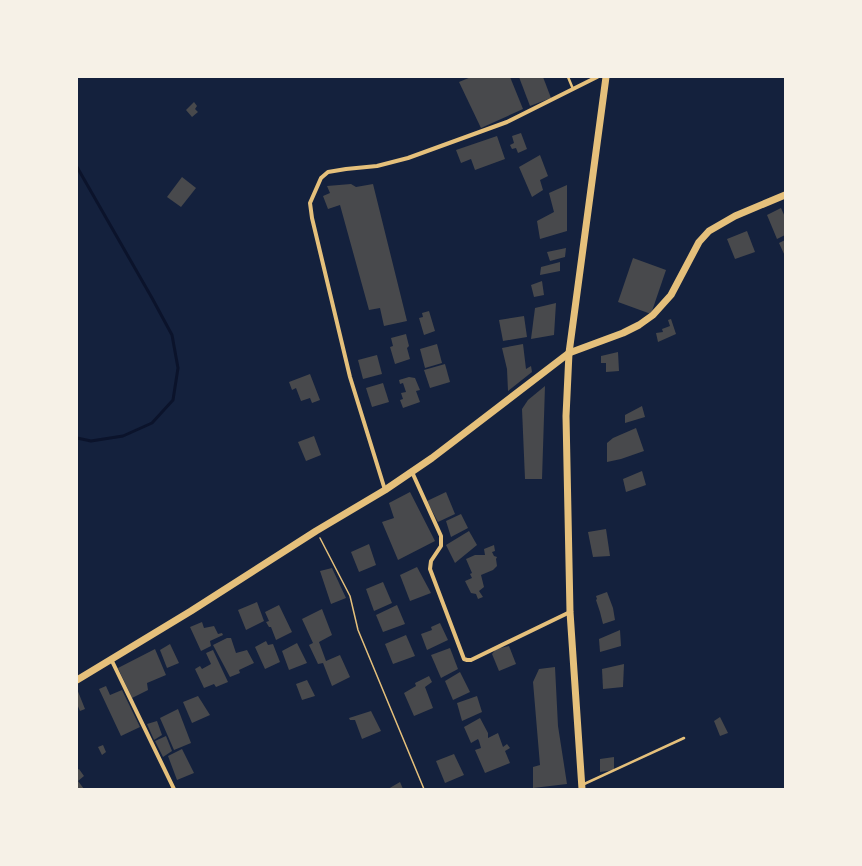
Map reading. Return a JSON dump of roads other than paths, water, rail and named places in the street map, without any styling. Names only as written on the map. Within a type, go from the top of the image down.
[{"type":"street","points":[[385,490],[350,377],[312,218],[310,203],[321,178],[328,172],[377,166],[408,158],[507,122],[597,77]]},
{"type":"street","points":[[582,787],[570,612],[566,416],[569,353],[606,77]]},
{"type":"street","points":[[77,680],[191,611],[316,531],[385,490],[438,453],[569,353],[623,333],[639,325],[653,315],[671,295],[699,242],[709,231],[715,226],[735,216],[785,195]]},
{"type":"street","points":[[412,472],[441,536],[441,546],[431,561],[430,569],[464,659],[471,660],[570,612]]},
{"type":"street","points":[[111,659],[174,789]]},
{"type":"lane","points":[[568,77],[573,89]]},
{"type":"lane","points":[[582,787],[684,738]]},
{"type":"waterway","points":[[77,167],[172,335],[178,368],[173,400],[152,423],[123,436],[91,441],[77,438]]}]
